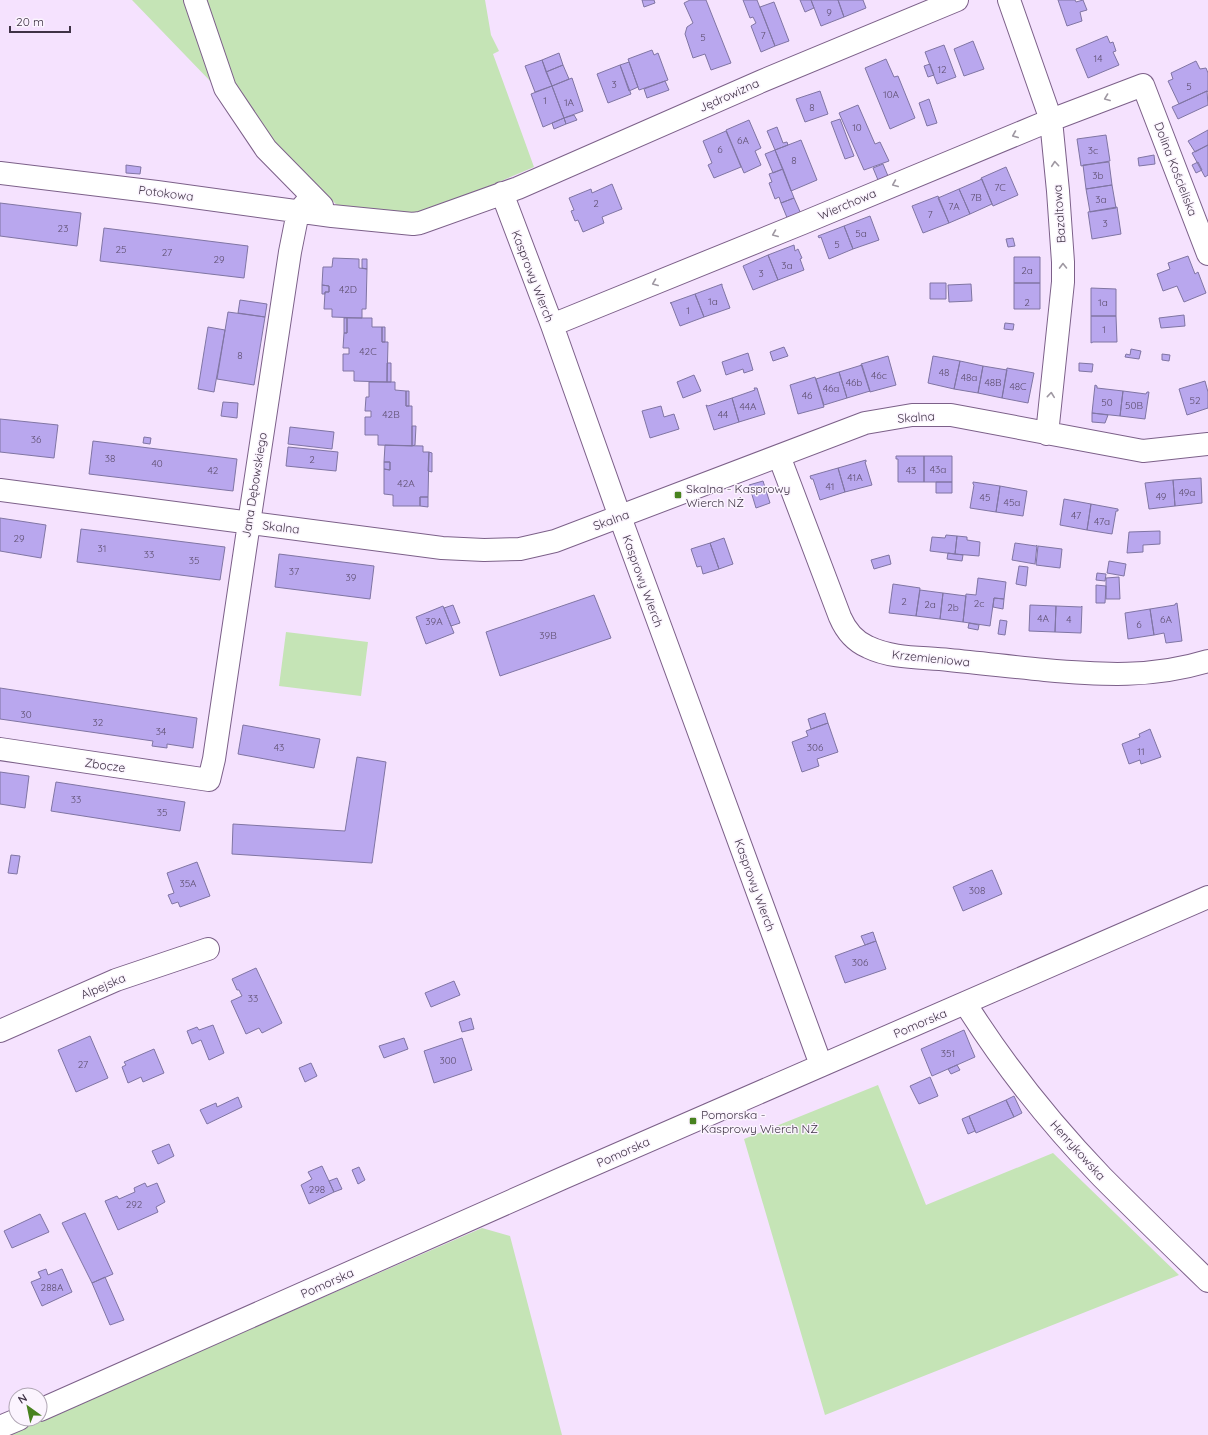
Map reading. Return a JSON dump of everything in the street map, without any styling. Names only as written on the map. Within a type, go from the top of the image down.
[{"type":"street","points":[[195,0],[225,88],[266,149],[332,216],[413,224],[428,221],[502,193]]},
{"type":"street","name":"Jędrowizna","points":[[502,193],[532,182],[762,81],[957,0]]},
{"type":"street","name":"Bazaltowa","points":[[1009,0],[1051,120],[1058,197],[1063,275],[1062,304],[1047,434]]},
{"type":"street","name":"Wierchowa","points":[[552,325],[1051,120],[1143,84]]},
{"type":"street","name":"Dolina Kościeliska","points":[[1143,84],[1208,254]]},
{"type":"street","name":"Potokowa","points":[[0,173],[157,192],[332,216]]},
{"type":"street","name":"Kasprowy Wierch","points":[[502,193],[552,325],[620,517],[821,1066]]},
{"type":"street","name":"Jana Dębowskiego","points":[[209,780],[214,759],[290,252],[298,212],[312,196]]},
{"type":"street","name":"Skalna","points":[[0,490],[442,548],[484,550],[520,549],[555,541],[865,423],[912,415],[951,415],[1047,434],[1143,450],[1208,444]]},
{"type":"street","name":"Krzemieniowa","points":[[779,456],[840,617],[849,634],[855,640],[869,648],[879,652],[903,656],[1086,673],[1146,674],[1164,672],[1208,661]]},
{"type":"street","name":"Zbocze","points":[[0,749],[209,780]]},
{"type":"street","name":"Pomorska","points":[[48,1406],[1208,897]]},
{"type":"street","name":"Alpejska","points":[[0,1031],[116,980],[208,949]]},
{"type":"street","name":"Henrykowska","points":[[965,1003],[991,1044],[1027,1091],[1070,1142],[1102,1177],[1208,1281]]},
{"type":"green space","points":[[132,0],[185,0],[213,84]]},
{"type":"green space","points":[[203,0],[485,0],[491,35],[499,51],[493,54],[534,167],[445,205],[421,213],[401,214],[338,206],[270,143],[236,92]]},
{"type":"green space","points":[[286,632],[368,642],[361,696],[279,686]]},
{"type":"green space","points":[[878,1085],[926,1205],[1053,1153],[1179,1275],[825,1415],[744,1139]]},
{"type":"green space","points":[[482,1228],[510,1236],[562,1435],[8,1435],[26,1427],[48,1427],[48,1418]]},
{"type":"building","points":[[642,0],[654,0],[655,3],[644,7]]},
{"type":"building","points":[[690,0],[706,0],[731,63],[711,70],[705,54],[693,58],[685,34],[687,27],[693,23],[684,3]]},
{"type":"building","points":[[743,0],[757,0],[775,46],[761,52],[751,26],[756,23],[753,17],[750,18]]},
{"type":"building","points":[[800,0],[811,0],[814,8],[805,12]]},
{"type":"building","points":[[811,0],[838,0],[844,17],[821,26]]},
{"type":"building","points":[[838,0],[863,0],[866,8],[844,17]]},
{"type":"building","points":[[1058,0],[1075,0],[1076,2],[1083,0],[1087,10],[1080,12],[1082,21],[1067,26]]},
{"type":"building","points":[[774,2],[789,41],[775,46],[760,7]]},
{"type":"building","points":[[1107,36],[1110,43],[1113,42],[1116,51],[1113,52],[1119,65],[1088,78],[1076,49]]},
{"type":"building","points":[[973,41],[984,69],[964,76],[954,49]]},
{"type":"building","points":[[944,45],[956,77],[937,84],[925,52]]},
{"type":"building","points":[[652,50],[654,55],[658,53],[668,80],[639,90],[628,59]]},
{"type":"building","points":[[559,53],[563,65],[546,72],[542,60]]},
{"type":"building","points":[[886,59],[894,77],[898,76],[915,118],[890,129],[865,68]]},
{"type":"building","points":[[542,60],[552,86],[535,92],[525,66]]},
{"type":"building","points":[[1196,61],[1200,69],[1206,68],[1208,73],[1208,92],[1207,91],[1179,104],[1168,81],[1173,79],[1171,73]]},
{"type":"building","points":[[629,62],[638,87],[629,91],[620,65]]},
{"type":"building","points":[[930,64],[934,75],[928,77],[924,66]]},
{"type":"building","points":[[563,65],[569,79],[552,86],[546,72]]},
{"type":"building","points":[[620,65],[631,94],[608,103],[597,74]]},
{"type":"building","points":[[572,78],[583,111],[564,118],[552,86]]},
{"type":"building","points":[[665,81],[669,90],[647,98],[644,89]]},
{"type":"building","points":[[552,86],[564,118],[543,127],[531,94]]},
{"type":"building","points":[[820,91],[828,114],[805,122],[796,99]]},
{"type":"building","points":[[1207,91],[1208,105],[1178,119],[1172,107]]},
{"type":"building","points":[[929,99],[937,123],[927,126],[919,103]]},
{"type":"building","points":[[858,105],[875,144],[880,142],[889,161],[864,170],[839,113]]},
{"type":"building","points":[[574,115],[577,120],[566,124],[564,118]]},
{"type":"building","points":[[564,118],[566,124],[554,129],[552,123]]},
{"type":"building","points":[[840,119],[854,156],[845,159],[831,122]]},
{"type":"building","points":[[749,120],[761,148],[755,151],[761,165],[744,173],[726,130]]},
{"type":"building","points":[[777,127],[783,143],[787,142],[788,145],[775,150],[767,131]]},
{"type":"building","points":[[1208,130],[1208,145],[1195,152],[1188,141]]},
{"type":"building","points":[[726,131],[741,167],[714,178],[708,165],[712,163],[703,141]]},
{"type":"building","points":[[1106,135],[1110,161],[1081,166],[1077,139]]},
{"type":"building","points":[[801,140],[817,180],[791,191],[775,150]]},
{"type":"building","points":[[1208,145],[1208,175],[1205,177],[1192,153]]},
{"type":"building","points":[[775,150],[783,169],[773,173],[765,154]]},
{"type":"building","points":[[1154,155],[1155,164],[1139,166],[1138,158]]},
{"type":"building","points":[[1109,162],[1112,185],[1086,189],[1083,165]]},
{"type":"building","points":[[1198,162],[1202,170],[1196,173],[1192,165]]},
{"type":"building","points":[[883,164],[888,176],[878,180],[873,168]]},
{"type":"building","points":[[126,165],[141,167],[140,174],[126,173]]},
{"type":"building","points":[[1006,167],[1018,195],[993,206],[981,178]]},
{"type":"building","points":[[783,169],[794,198],[781,203],[779,197],[775,199],[769,183],[772,182],[769,174]]},
{"type":"building","points":[[982,179],[992,204],[970,214],[959,189]]},
{"type":"building","points":[[612,184],[622,209],[602,217],[604,223],[583,232],[578,220],[575,221],[571,211],[574,210],[569,198],[591,189],[592,193]]},
{"type":"building","points":[[1112,185],[1116,208],[1090,212],[1086,189]]},
{"type":"building","points":[[959,189],[970,214],[949,223],[938,198]]},
{"type":"building","points":[[938,196],[949,223],[923,233],[912,206]]},
{"type":"building","points":[[794,198],[801,214],[788,220],[781,203]]},
{"type":"building","points":[[0,203],[81,213],[77,246],[0,236]]},
{"type":"building","points":[[1117,207],[1121,234],[1092,239],[1088,212]]},
{"type":"building","points":[[870,216],[879,240],[853,249],[844,226]]},
{"type":"building","points":[[844,226],[853,249],[829,259],[821,237],[819,238],[818,236]]},
{"type":"building","points":[[104,228],[248,246],[244,278],[100,261]]},
{"type":"building","points":[[1013,238],[1015,246],[1008,247],[1006,239]]},
{"type":"building","points":[[794,245],[795,251],[798,249],[802,258],[800,259],[804,270],[778,280],[768,255]]},
{"type":"building","points":[[768,255],[778,280],[753,290],[743,266]]},
{"type":"building","points":[[1188,256],[1195,274],[1198,272],[1206,293],[1184,302],[1177,286],[1163,291],[1157,274],[1170,269],[1168,263]]},
{"type":"building","points":[[1014,257],[1040,257],[1040,283],[1014,283]]},
{"type":"building","points":[[333,258],[359,259],[359,268],[367,269],[366,309],[362,309],[362,318],[332,317],[332,309],[324,309],[325,292],[329,292],[329,286],[322,285],[323,267],[332,267]]},
{"type":"building","points":[[362,259],[367,259],[367,269],[362,268]]},
{"type":"building","points":[[930,283],[946,283],[946,299],[930,299]]},
{"type":"building","points":[[1014,283],[1040,283],[1040,309],[1014,309]]},
{"type":"building","points":[[722,284],[730,308],[704,317],[695,294]]},
{"type":"building","points":[[971,284],[972,301],[949,302],[948,285]]},
{"type":"building","points":[[322,285],[329,286],[329,292],[322,294]]},
{"type":"building","points":[[1091,288],[1116,289],[1116,316],[1091,316]]},
{"type":"building","points":[[695,294],[704,317],[680,326],[670,303]]},
{"type":"building","points":[[240,300],[267,304],[265,317],[238,313]]},
{"type":"building","points":[[228,312],[265,317],[254,385],[217,379]]},
{"type":"building","points":[[1184,315],[1185,326],[1161,328],[1159,318]]},
{"type":"building","points":[[1091,316],[1116,316],[1117,342],[1091,343]]},
{"type":"building","points":[[344,318],[347,318],[347,333],[344,333]]},
{"type":"building","points":[[347,318],[372,318],[372,327],[382,327],[382,342],[388,342],[387,382],[354,381],[354,371],[343,371],[343,354],[349,354],[349,348],[343,348],[344,333],[347,333]]},
{"type":"building","points":[[1005,323],[1014,324],[1013,330],[1004,329]]},
{"type":"building","points":[[208,327],[225,330],[214,392],[198,389]]},
{"type":"building","points":[[382,327],[385,327],[385,342],[382,342]]},
{"type":"building","points":[[784,347],[788,356],[773,361],[770,352]]},
{"type":"building","points":[[1131,349],[1141,351],[1139,359],[1125,357],[1126,354],[1130,355]]},
{"type":"building","points":[[748,353],[753,370],[744,373],[743,369],[726,375],[722,362]]},
{"type":"building","points":[[1162,354],[1170,355],[1169,361],[1162,360]]},
{"type":"building","points":[[888,356],[896,385],[870,392],[861,364]]},
{"type":"building","points":[[933,356],[960,361],[954,389],[928,383]]},
{"type":"building","points":[[960,361],[983,366],[978,393],[954,389]]},
{"type":"building","points":[[387,363],[391,363],[391,382],[387,382]]},
{"type":"building","points":[[1079,363],[1093,364],[1092,372],[1079,371]]},
{"type":"building","points":[[862,365],[870,391],[847,398],[839,372]]},
{"type":"building","points":[[983,366],[1007,370],[1002,398],[978,393]]},
{"type":"building","points":[[1007,368],[1034,373],[1028,403],[1002,398]]},
{"type":"building","points":[[839,372],[847,398],[824,405],[816,379]]},
{"type":"building","points":[[694,375],[701,391],[683,398],[677,382]]},
{"type":"building","points":[[815,377],[824,407],[798,414],[790,385]]},
{"type":"building","points":[[1205,381],[1208,392],[1208,408],[1187,415],[1179,389]]},
{"type":"building","points":[[369,382],[395,382],[395,390],[406,391],[406,406],[412,406],[412,446],[378,445],[378,435],[365,435],[365,417],[371,417],[371,411],[365,411],[366,397],[369,397]]},
{"type":"building","points":[[1095,385],[1097,388],[1123,391],[1120,416],[1092,413]]},
{"type":"building","points":[[754,388],[757,388],[765,414],[739,422],[732,398],[755,390]]},
{"type":"building","points":[[406,391],[409,391],[409,406],[406,406]]},
{"type":"building","points":[[1123,391],[1146,394],[1149,392],[1145,419],[1120,416]]},
{"type":"building","points":[[732,398],[739,422],[714,430],[706,405],[708,406]]},
{"type":"building","points":[[223,402],[238,403],[237,418],[221,416]]},
{"type":"building","points":[[661,406],[664,417],[674,414],[679,429],[650,438],[642,411]]},
{"type":"building","points":[[1092,413],[1108,415],[1105,423],[1092,422]]},
{"type":"building","points":[[0,419],[58,425],[54,458],[0,452]]},
{"type":"building","points":[[412,426],[416,426],[415,445],[412,446]]},
{"type":"building","points":[[290,427],[334,432],[332,449],[288,444]]},
{"type":"building","points":[[144,437],[151,438],[150,444],[143,443]]},
{"type":"building","points":[[93,441],[237,459],[233,491],[89,474]]},
{"type":"building","points":[[385,445],[423,446],[423,452],[429,452],[428,497],[420,497],[420,506],[393,506],[393,495],[384,494],[384,469],[390,470],[390,462],[384,462]]},
{"type":"building","points":[[288,447],[338,452],[336,471],[286,466]]},
{"type":"building","points":[[429,452],[432,453],[432,472],[428,471]]},
{"type":"building","points":[[896,456],[924,456],[924,482],[898,482],[898,459],[896,459]]},
{"type":"building","points":[[924,456],[952,456],[952,482],[924,482]]},
{"type":"building","points":[[866,460],[865,462],[872,485],[845,492],[838,468]]},
{"type":"building","points":[[384,462],[390,462],[390,470],[384,469]]},
{"type":"building","points":[[838,468],[845,492],[820,500],[813,479],[811,479],[810,476]]},
{"type":"building","points":[[1201,478],[1202,503],[1175,506],[1173,480]]},
{"type":"building","points":[[1173,480],[1175,506],[1149,509],[1145,483]]},
{"type":"building","points":[[763,481],[770,503],[756,508],[749,485]]},
{"type":"building","points":[[936,482],[952,482],[952,493],[936,493]]},
{"type":"building","points":[[973,482],[1000,486],[996,512],[970,508],[974,485]]},
{"type":"building","points":[[1000,486],[1027,491],[1023,516],[996,512]]},
{"type":"building","points":[[420,497],[428,497],[428,507],[420,506]]},
{"type":"building","points":[[1064,499],[1091,504],[1087,530],[1060,525]]},
{"type":"building","points":[[1091,504],[1118,509],[1118,511],[1116,511],[1112,534],[1087,530]]},
{"type":"building","points":[[0,518],[46,525],[41,558],[0,551]]},
{"type":"building","points":[[81,529],[225,547],[220,580],[77,562]]},
{"type":"building","points":[[1160,531],[1160,544],[1143,545],[1143,552],[1127,553],[1129,532]]},
{"type":"building","points":[[946,535],[957,536],[955,554],[930,551],[932,537],[945,538]]},
{"type":"building","points":[[957,536],[967,537],[967,540],[980,542],[979,556],[955,554]]},
{"type":"building","points":[[724,538],[733,564],[719,569],[710,543]]},
{"type":"building","points":[[710,543],[719,569],[703,574],[701,566],[697,567],[691,549]]},
{"type":"building","points":[[1015,543],[1037,545],[1035,564],[1012,560]]},
{"type":"building","points":[[1038,546],[1062,549],[1060,568],[1036,565]]},
{"type":"building","points":[[948,553],[963,555],[962,561],[947,559]]},
{"type":"building","points":[[279,554],[374,566],[370,599],[275,587]]},
{"type":"building","points":[[889,555],[891,564],[874,569],[871,560]]},
{"type":"building","points":[[1109,561],[1126,564],[1124,576],[1107,573]]},
{"type":"building","points":[[1019,566],[1028,567],[1026,586],[1016,584]]},
{"type":"building","points":[[1097,573],[1106,574],[1105,581],[1096,580]]},
{"type":"building","points":[[1119,577],[1120,599],[1106,599],[1106,578]]},
{"type":"building","points":[[978,578],[1006,582],[1004,599],[994,598],[990,626],[963,622],[966,594],[976,595]]},
{"type":"building","points":[[893,584],[920,588],[916,616],[889,613]]},
{"type":"building","points":[[1096,585],[1106,586],[1105,603],[1096,603]]},
{"type":"building","points":[[920,590],[943,593],[940,619],[916,616]]},
{"type":"building","points":[[943,593],[966,596],[963,622],[940,619]]},
{"type":"building","points":[[594,595],[611,638],[500,676],[486,632]]},
{"type":"building","points":[[994,598],[1004,599],[1003,609],[993,607]]},
{"type":"building","points":[[1177,603],[1182,641],[1166,643],[1164,633],[1154,635],[1150,609],[1175,605]]},
{"type":"building","points":[[453,605],[460,623],[451,626],[444,608]]},
{"type":"building","points":[[1030,605],[1056,606],[1055,632],[1029,631]]},
{"type":"building","points":[[443,606],[454,633],[426,644],[416,617]]},
{"type":"building","points":[[1056,606],[1082,606],[1081,633],[1055,632]]},
{"type":"building","points":[[1150,609],[1154,635],[1128,639],[1125,613]]},
{"type":"building","points":[[1000,620],[1007,621],[1005,635],[998,634]]},
{"type":"building","points":[[969,623],[979,625],[978,630],[968,628]]},
{"type":"building","points":[[0,688],[197,718],[193,748],[167,744],[167,748],[152,746],[153,741],[0,719]]},
{"type":"building","points":[[825,713],[828,723],[811,729],[808,719]]},
{"type":"building","points":[[828,723],[838,752],[817,759],[819,766],[802,772],[792,742],[808,736],[806,731]]},
{"type":"building","points":[[243,725],[320,739],[314,768],[238,754]]},
{"type":"building","points":[[1150,729],[1161,757],[1141,764],[1140,760],[1129,764],[1122,744],[1140,737],[1139,734]]},
{"type":"building","points":[[357,757],[386,762],[372,863],[232,854],[233,824],[345,831]]},
{"type":"building","points":[[0,772],[29,776],[25,808],[0,804]]},
{"type":"building","points":[[56,782],[185,802],[180,831],[51,811]]},
{"type":"building","points":[[11,855],[20,856],[17,874],[8,873]]},
{"type":"building","points":[[197,862],[210,896],[180,907],[178,902],[172,904],[168,895],[174,893],[167,873]]},
{"type":"building","points":[[992,870],[1002,894],[963,911],[953,887]]},
{"type":"building","points":[[873,932],[876,941],[865,945],[861,936]]},
{"type":"building","points":[[876,941],[886,969],[845,983],[835,956]]},
{"type":"building","points":[[256,968],[282,1023],[262,1033],[259,1028],[246,1034],[231,1001],[242,996],[239,990],[237,990],[232,979]]},
{"type":"building","points":[[454,981],[460,995],[431,1007],[425,993]]},
{"type":"building","points":[[471,1018],[474,1029],[462,1032],[459,1022]]},
{"type":"building","points":[[213,1025],[224,1053],[209,1060],[201,1040],[192,1044],[187,1031],[197,1027],[199,1030]]},
{"type":"building","points":[[964,1030],[975,1057],[932,1076],[921,1049]]},
{"type":"building","points":[[90,1036],[108,1078],[76,1092],[58,1050]]},
{"type":"building","points":[[404,1038],[408,1049],[384,1058],[379,1046]]},
{"type":"building","points":[[462,1038],[472,1070],[434,1083],[424,1051]]},
{"type":"building","points":[[154,1049],[164,1073],[143,1082],[141,1077],[128,1083],[122,1067],[126,1065],[124,1062]]},
{"type":"building","points":[[311,1063],[317,1076],[305,1082],[299,1068]]},
{"type":"building","points":[[957,1065],[960,1070],[951,1074],[948,1069]]},
{"type":"building","points":[[930,1077],[938,1096],[919,1104],[910,1086]]},
{"type":"building","points":[[1014,1096],[1022,1113],[1014,1117],[1006,1100]]},
{"type":"building","points":[[238,1097],[242,1107],[207,1124],[200,1110],[216,1103],[217,1107]]},
{"type":"building","points":[[1006,1100],[1014,1117],[976,1133],[969,1116]]},
{"type":"building","points":[[969,1116],[975,1131],[968,1134],[962,1119]]},
{"type":"building","points":[[169,1144],[174,1156],[158,1164],[152,1151]]},
{"type":"building","points":[[322,1166],[334,1192],[309,1204],[301,1185],[312,1179],[308,1172]]},
{"type":"building","points":[[359,1167],[365,1180],[358,1184],[352,1170]]},
{"type":"building","points":[[337,1178],[342,1189],[334,1192],[329,1181]]},
{"type":"building","points":[[145,1183],[147,1187],[157,1183],[165,1202],[156,1207],[158,1212],[118,1230],[105,1201],[117,1196],[119,1199],[135,1192],[134,1188]]},
{"type":"building","points":[[85,1213],[113,1274],[92,1283],[62,1223]]},
{"type":"building","points":[[40,1214],[49,1232],[12,1248],[4,1231]]},
{"type":"building","points":[[46,1269],[48,1275],[62,1269],[72,1292],[42,1306],[31,1282],[41,1278],[38,1272]]},
{"type":"building","points":[[105,1277],[124,1320],[110,1325],[92,1283]]},
{"type":"place","name":"Skalna - Kasprowy Wierch NŻ","points":[[678,495]]},
{"type":"place","name":"Pomorska - Kasprowy Wierch NŻ","points":[[693,1121]]}]
